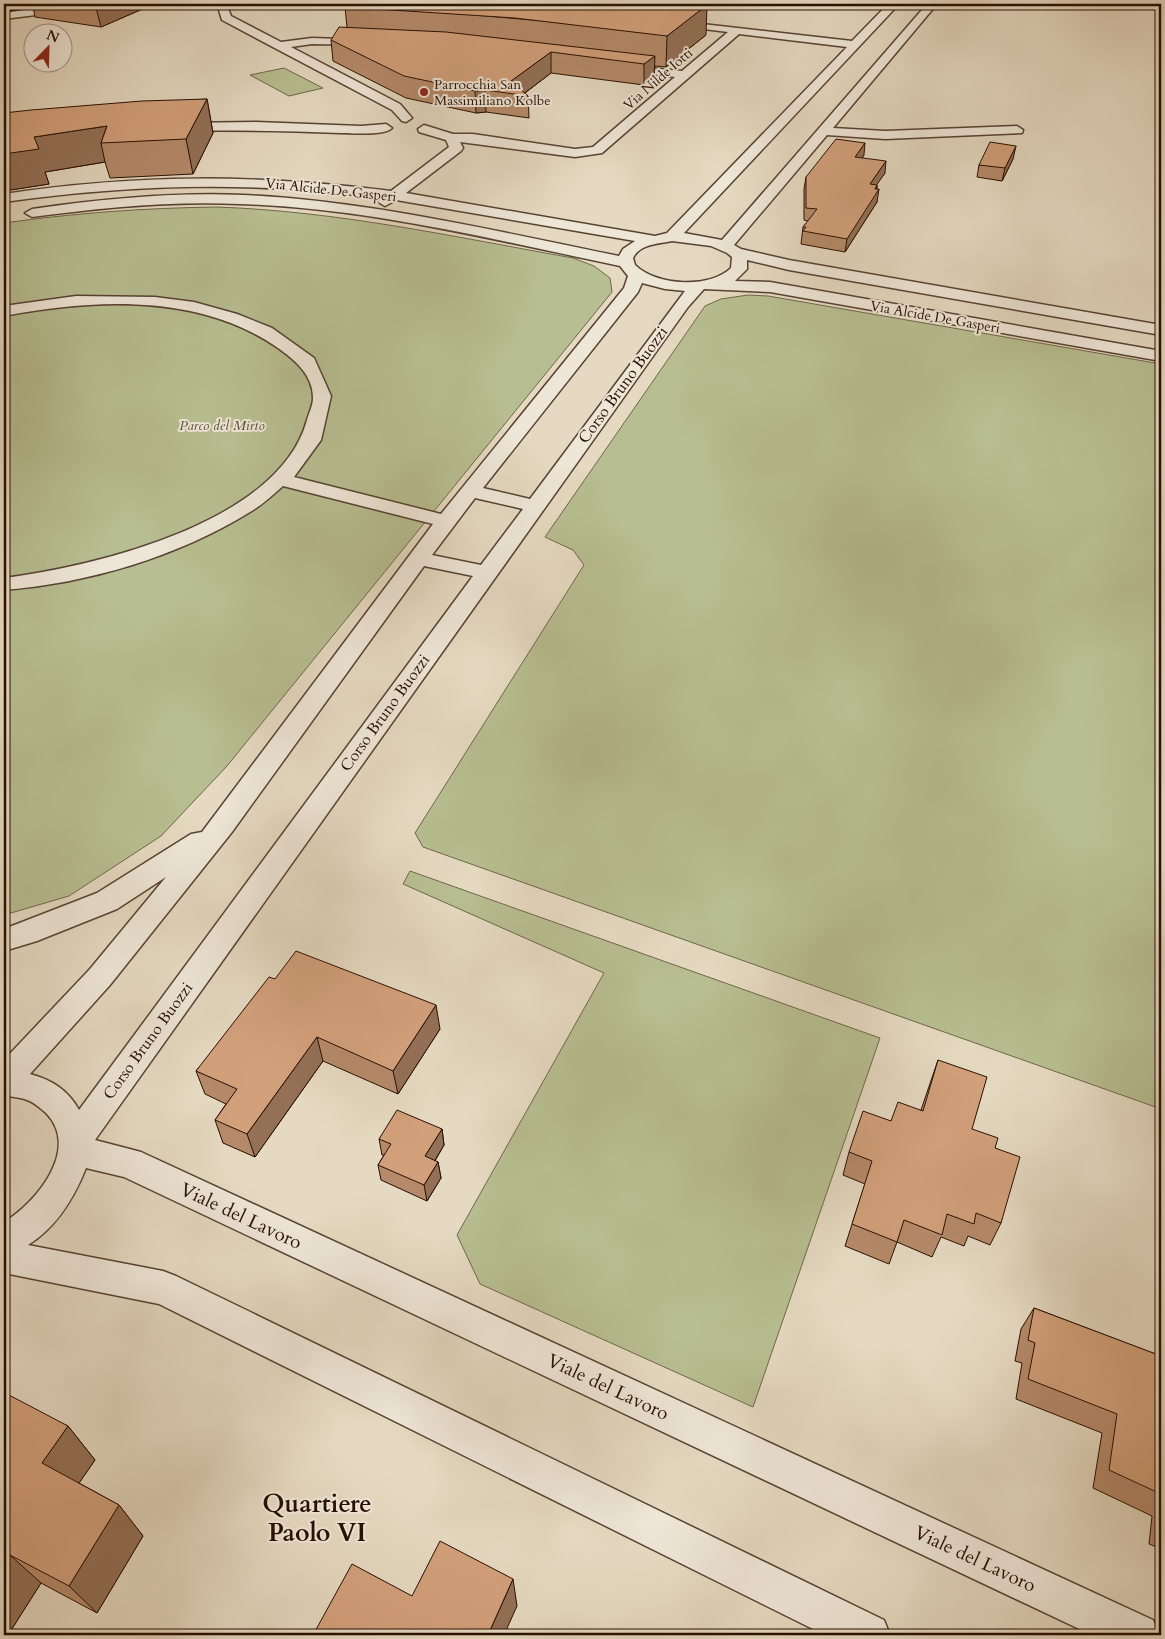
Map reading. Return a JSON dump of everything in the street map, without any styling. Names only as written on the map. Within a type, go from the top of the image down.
[{"type":"street","points":[[4,16],[60,9],[77,4]]},
{"type":"street","points":[[186,4],[206,4],[205,7],[210,9],[224,10],[237,7]]},
{"type":"street","points":[[672,238],[787,129],[861,46],[894,4]]},
{"type":"street","points":[[703,285],[734,274],[740,267],[740,259],[730,249],[824,131],[932,4]]},
{"type":"street","points":[[224,10],[226,18],[396,107],[406,118]]},
{"type":"street","points":[[663,22],[861,46],[891,53]]},
{"type":"street","name":"Via Nilde Iotti","points":[[452,138],[473,138],[574,153],[597,150],[738,30]]},
{"type":"street","points":[[278,46],[312,41],[375,43]]},
{"type":"street","points":[[861,46],[900,43]]},
{"type":"street","points":[[608,65],[685,76]]},
{"type":"street","points":[[371,213],[456,148],[452,138],[419,130],[427,124],[425,122],[406,118],[391,121],[385,126],[386,128]]},
{"type":"street","points":[[787,129],[800,119]]},
{"type":"street","points":[[814,121],[824,131]]},
{"type":"street","points":[[163,127],[256,126],[361,130],[386,128],[400,132]]},
{"type":"street","points":[[787,129],[885,135],[1017,130]]},
{"type":"street","name":"Via Alcide De Gasperi","points":[[4,198],[110,186],[207,181],[304,185],[394,196],[655,240],[672,238],[709,241],[789,266],[1161,330]]},
{"type":"street","name":"Via Alcide De Gasperi","points":[[15,215],[114,204],[213,200],[269,201],[371,213],[630,268],[664,284],[770,287],[1161,356]]},
{"type":"street","points":[[4,1082],[100,977],[223,825],[446,521],[632,289],[630,268],[626,255],[632,249],[655,240]]},
{"type":"street","name":"Corso Bruno Buozzi","points":[[74,1146],[682,304],[703,285]]},
{"type":"street","points":[[4,310],[26,306],[109,300],[185,305],[250,323],[285,343],[308,363],[322,398],[314,438],[282,480],[219,524],[130,560],[27,582],[4,584]]},
{"type":"street","points":[[282,480],[446,521]]},
{"type":"street","points":[[470,491],[536,506]]},
{"type":"street","points":[[419,558],[487,573]]},
{"type":"street","points":[[4,940],[27,933],[107,901],[223,825]]},
{"type":"street","points":[[4,1082],[31,1087],[54,1099],[69,1118],[74,1146],[66,1180],[45,1210],[16,1235],[4,1241]]},
{"type":"street","name":"Viale del Lavoro","points":[[74,1146],[129,1163],[1138,1635]]},
{"type":"street","points":[[4,1257],[163,1288],[869,1635]]},
{"type":"green space","points":[[284,68],[323,88],[289,96],[250,75]]},
{"type":"green space","name":"Parco del Mirto","points":[[216,207],[261,209],[351,219],[573,258],[594,266],[610,278],[612,292],[227,766],[161,836],[69,896],[4,915],[4,223],[110,212]]},
{"type":"green space","points":[[748,295],[768,296],[1161,364],[1161,1109],[423,847],[415,833],[584,565],[573,550],[545,537],[705,306],[721,299]]},
{"type":"green space","points":[[410,871],[880,1038],[753,1407],[480,1284],[457,1235],[604,973],[403,884]]},
{"type":"building","points":[[347,4],[707,5],[667,36],[515,18],[345,7]]},
{"type":"building","points":[[339,27],[446,32],[655,56],[644,64],[551,52],[511,81],[528,96],[485,90],[475,91],[404,76],[331,40]]},
{"type":"building","points":[[207,99],[186,139],[101,143],[107,126],[34,137],[39,149],[4,154],[4,113],[142,101]]},
{"type":"building","points":[[836,139],[865,143],[855,157],[886,161],[870,184],[877,185],[875,189],[879,189],[847,239],[803,231],[806,227],[803,227],[817,209],[806,208],[806,177]]},
{"type":"building","points":[[990,142],[1016,146],[1005,168],[979,165]]},
{"type":"building","points":[[296,951],[436,1005],[393,1071],[317,1037],[247,1134],[215,1120],[237,1089],[196,1071],[269,977],[275,979]]},
{"type":"building","points":[[938,1060],[987,1077],[972,1129],[998,1138],[995,1148],[1020,1157],[1001,1223],[976,1213],[974,1224],[947,1214],[942,1235],[904,1220],[897,1242],[852,1224],[872,1161],[849,1152],[863,1111],[891,1121],[898,1102],[923,1111]]},
{"type":"building","points":[[397,1110],[442,1129],[425,1156],[438,1162],[424,1185],[378,1165],[391,1144],[379,1139]]},
{"type":"building","points":[[1034,1308],[1161,1356],[1161,1494],[1109,1470],[1117,1414],[1028,1379],[1035,1343],[1028,1340]]},
{"type":"building","points":[[7,1394],[68,1426],[42,1463],[119,1505],[69,1586],[10,1555],[4,1564],[4,1398]]},
{"type":"building","points":[[440,1541],[513,1579],[488,1635],[313,1635],[352,1564],[412,1596]]},
{"type":"place","name":"Parrocchia San Massimiliano Kolbe","points":[[424,92]]},
{"type":"district","name":"Quartiere Paolo VI","points":[[317,1518]]}]
